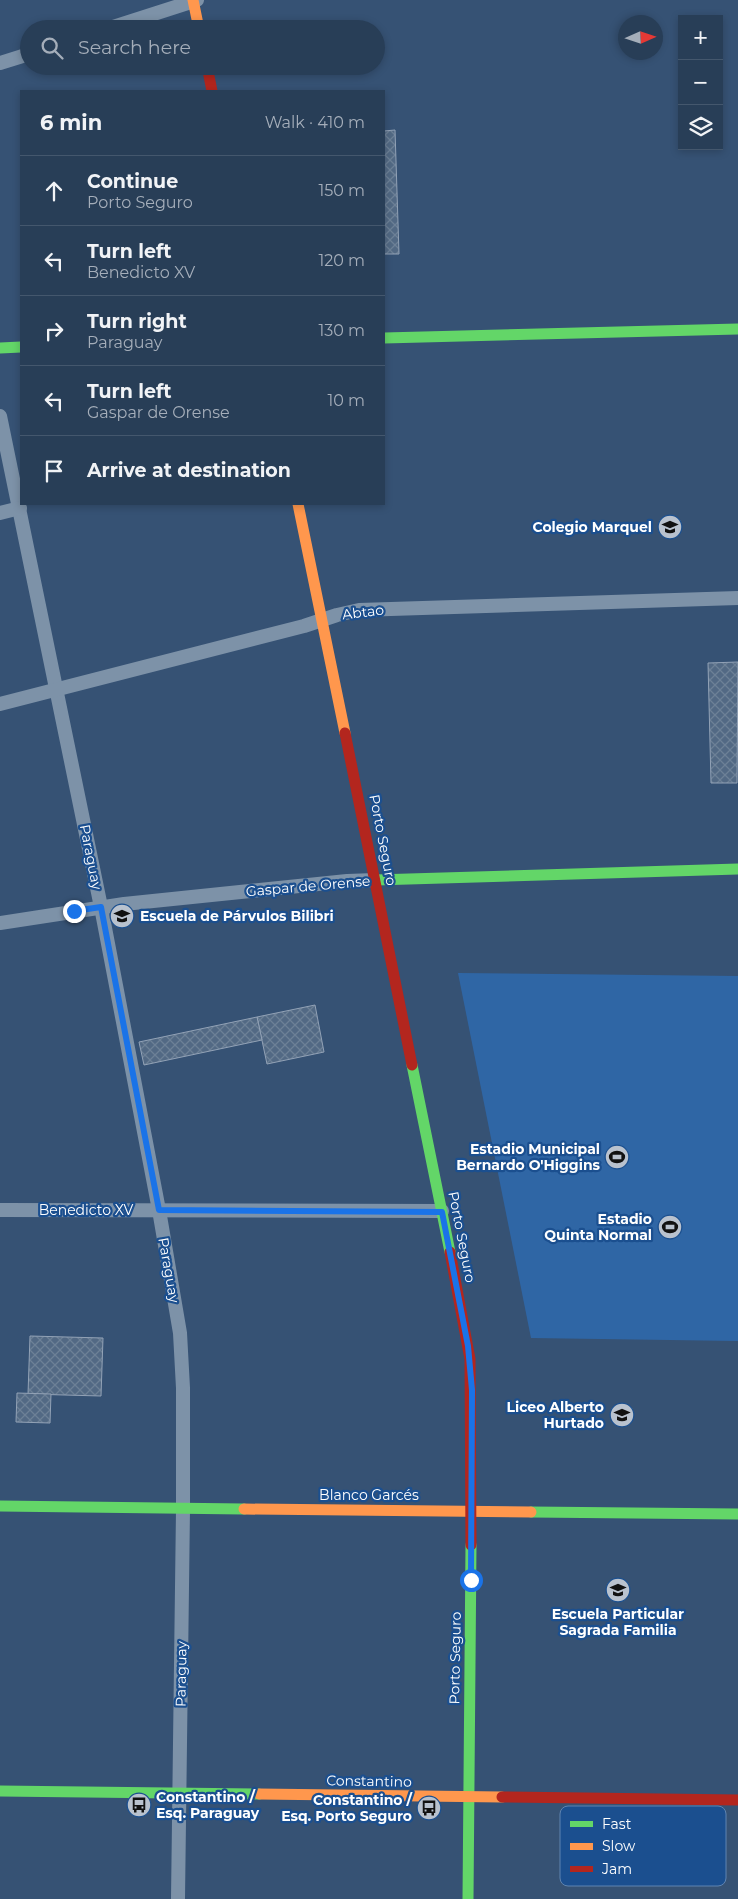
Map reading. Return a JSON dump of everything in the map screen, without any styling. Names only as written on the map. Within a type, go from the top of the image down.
[{"type":"street","points":[[134,20],[195,0],[198,20]]},
{"type":"street","points":[[0,63],[20,57]]},
{"type":"street","points":[[209,75],[212,90]]},
{"type":"street","points":[[385,338],[738,329]]},
{"type":"street","points":[[0,348],[20,347]]},
{"type":"street","name":"Paraguay","points":[[0,416],[101,907],[159,1210],[176,1310],[182,1361],[183,1509],[178,1899]]},
{"type":"street","name":"Porto Seguro","points":[[298,505],[323,620],[470,1359],[471,1511],[468,1899]]},
{"type":"street","points":[[0,513],[20,508]]},
{"type":"street","name":"Abtao","points":[[0,704],[323,620],[347,612],[379,609],[738,598]]},
{"type":"street","name":"Gaspar de Orense","points":[[0,923],[101,907],[347,881],[738,869]]},
{"type":"street","name":"Benedicto XV","points":[[0,1210],[442,1212]]},
{"type":"street","name":"Blanco Garcés","points":[[0,1506],[738,1514]]},
{"type":"street","name":"Constantino","points":[[0,1792],[738,1800]]},
{"type":"shaded area","name":"Estadio Municipal Bernardo O'Higgins","points":[[458,973],[738,976],[738,1341],[531,1338]]},
{"type":"building","points":[[395,130],[399,254],[385,254],[385,131]]},
{"type":"building","points":[[738,662],[737,783],[711,783],[708,663]]},
{"type":"building","points":[[315,1005],[324,1052],[267,1064],[257,1017]]},
{"type":"building","points":[[257,1017],[262,1040],[144,1065],[139,1042]]},
{"type":"building","points":[[30,1336],[103,1338],[101,1396],[28,1394]]},
{"type":"building","points":[[17,1393],[51,1394],[50,1423],[16,1422]]},
{"type":"traffic: fast","points":[[385,338],[738,329]]},
{"type":"traffic: fast","points":[[0,348],[20,347]]},
{"type":"traffic: fast","points":[[375,880],[738,869]]},
{"type":"traffic: fast","points":[[412,1065],[450,1252]]},
{"type":"traffic: fast","points":[[0,1506],[244,1509]]},
{"type":"traffic: fast","points":[[531,1512],[738,1514]]},
{"type":"traffic: fast","points":[[468,1899],[471,1545]]},
{"type":"traffic: fast","points":[[0,1791],[259,1794]]},
{"type":"traffic: slow","points":[[193,0],[197,20]]},
{"type":"traffic: slow","points":[[298,505],[345,733]]},
{"type":"traffic: slow","points":[[244,1509],[531,1512]]},
{"type":"traffic: slow","points":[[259,1794],[502,1797]]},
{"type":"traffic: jam","points":[[209,75],[212,90]]},
{"type":"traffic: jam","points":[[345,733],[412,1065]]},
{"type":"traffic: jam","points":[[450,1252],[470,1359],[471,1545]]},
{"type":"traffic: jam","points":[[502,1797],[738,1800]]},
{"type":"place","name":"Colegio Marquel","points":[[670,527]]},
{"type":"place","name":"Escuela de Párvulos Bilibri","points":[[122,916]]},
{"type":"place","name":"Estadio Municipal Bernardo O'Higgins","points":[[617,1157]]},
{"type":"place","name":"Estadio Quinta Normal","points":[[670,1227]]},
{"type":"place","name":"Liceo Alberto Hurtado","points":[[622,1415]]},
{"type":"place","name":"Escuela Particular Sagrada Familia","points":[[618,1590]]},
{"type":"place","name":"Constantino / Esq. Paraguay","points":[[139,1805]]},
{"type":"place","name":"Constantino / Esq. Porto Seguro","points":[[429,1808]]},
{"type":"route","points":[[74,911],[101,907],[159,1210],[442,1212],[470,1359],[472,1390],[471,1580]]}]
